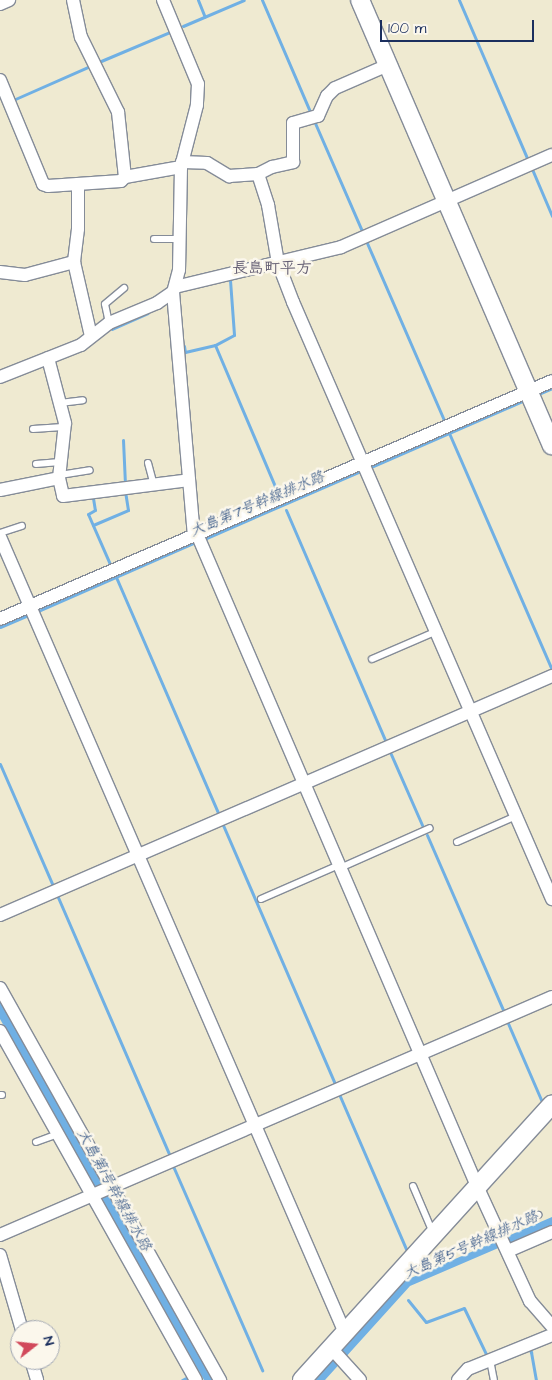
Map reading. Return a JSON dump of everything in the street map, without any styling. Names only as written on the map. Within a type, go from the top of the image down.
[{"type":"street","points":[[0,4],[9,0]]},
{"type":"street","points":[[73,0],[81,37],[118,112],[125,177]]},
{"type":"street","points":[[163,0],[198,84],[197,105],[182,164],[179,270],[174,289],[189,480],[198,538],[477,1186],[530,1301],[552,1326]]},
{"type":"street","points":[[360,0],[552,445]]},
{"type":"street","points":[[0,80],[43,184],[48,186],[121,181],[125,177],[182,164],[207,163],[229,176],[258,174],[293,162],[293,123],[318,116],[327,96],[335,88],[388,65]]},
{"type":"street","points":[[0,377],[81,344],[109,323],[157,303],[174,289],[341,247],[552,154]]},
{"type":"street","points":[[258,174],[268,205],[278,263],[552,899]]},
{"type":"street","points":[[78,184],[78,229],[74,262],[91,336]]},
{"type":"street","points":[[0,272],[25,275],[74,262]]},
{"type":"street","points":[[48,358],[65,423],[60,462],[63,496],[189,480]]},
{"type":"street","points":[[0,619],[32,611],[366,466],[552,381]]},
{"type":"street","points":[[0,490],[60,477]]},
{"type":"street","points":[[0,535],[345,1333]]},
{"type":"street","points":[[0,915],[552,676]]},
{"type":"street","points":[[0,988],[220,1380]]},
{"type":"street","points":[[0,1235],[552,997]]},
{"type":"street","points":[[0,1031],[94,1194],[196,1380]]},
{"type":"street","points":[[302,1380],[337,1355],[345,1333],[552,1104]]},
{"type":"street","points":[[504,1242],[552,1232]]},
{"type":"street","points":[[0,1255],[19,1320]]},
{"type":"street","points":[[458,1380],[468,1368],[552,1335]]},
{"type":"street","points":[[337,1355],[360,1380]]},
{"type":"lane","points":[[154,239],[180,239]]},
{"type":"lane","points":[[109,323],[105,304],[124,288]]},
{"type":"lane","points":[[60,403],[83,400]]},
{"type":"lane","points":[[33,429],[64,428]]},
{"type":"lane","points":[[36,464],[60,462]]},
{"type":"lane","points":[[148,463],[154,485]]},
{"type":"lane","points":[[60,477],[90,470]]},
{"type":"lane","points":[[0,535],[22,526]]},
{"type":"lane","points":[[372,659],[437,631]]},
{"type":"lane","points":[[457,842],[516,816]]},
{"type":"lane","points":[[261,899],[430,828]]},
{"type":"lane","points":[[36,1142],[58,1134]]},
{"type":"lane","points":[[413,1186],[434,1235]]},
{"type":"lane","points":[[504,1242],[538,1215]]},
{"type":"lane","points":[[490,1360],[494,1380]]},
{"type":"water","points":[[0,999],[214,1380],[204,1380],[0,1019]]},
{"type":"water","points":[[552,1217],[552,1225],[410,1286],[325,1380],[314,1380],[404,1281]]},
{"type":"waterway","points":[[198,0],[205,17]]},
{"type":"waterway","points":[[183,26],[244,0]]},
{"type":"waterway","points":[[262,0],[309,109]]},
{"type":"waterway","points":[[459,0],[528,160]]},
{"type":"waterway","points":[[101,61],[170,32]]},
{"type":"waterway","points":[[13,100],[90,66]]},
{"type":"waterway","points":[[315,123],[362,231]]},
{"type":"waterway","points":[[532,169],[552,216]]},
{"type":"waterway","points":[[367,243],[444,420]]},
{"type":"waterway","points":[[230,280],[234,335],[215,345],[277,491]]},
{"type":"waterway","points":[[112,329],[148,313]]},
{"type":"waterway","points":[[184,346],[185,352],[215,345]]},
{"type":"waterway","name":"大島第7号幹線排水路","points":[[541,393],[552,388]]},
{"type":"waterway","name":"大島第7号幹線排水路","points":[[369,468],[522,401]]},
{"type":"waterway","points":[[449,433],[552,670]]},
{"type":"waterway","points":[[123,440],[125,484]]},
{"type":"waterway","name":"大島第7号幹線排水路","points":[[204,539],[363,470]]},
{"type":"waterway","points":[[93,525],[128,510],[125,492]]},
{"type":"waterway","points":[[93,498],[95,510],[88,514],[110,564]]},
{"type":"waterway","points":[[286,510],[386,742]]},
{"type":"waterway","name":"大島第7号幹線排水路","points":[[36,612],[198,541]]},
{"type":"waterway","points":[[116,577],[219,815]]},
{"type":"waterway","name":"大島第7号幹線排水路","points":[[0,627],[30,614]]},
{"type":"waterway","points":[[390,752],[422,825]]},
{"type":"waterway","points":[[0,764],[53,886]]},
{"type":"waterway","points":[[223,825],[335,1084]]},
{"type":"waterway","points":[[427,835],[503,1010]]},
{"type":"waterway","points":[[57,895],[169,1154]]},
{"type":"waterway","points":[[507,1021],[542,1102]]},
{"type":"waterway","points":[[339,1094],[406,1249]]},
{"type":"waterway","points":[[173,1166],[262,1370]]},
{"type":"waterway","points":[[408,1300],[426,1322],[464,1308],[487,1356]]},
{"type":"waterway","points":[[529,1349],[536,1380]]},
{"type":"waterway","points":[[182,1380],[188,1377]]},
{"type":"district","name":"長島町平方","points":[[272,268]]},
{"type":"water label","name":"大島第1号幹線排水路","points":[[114,1190]]},
{"type":"water label","name":"大島第5号幹線排水路","points":[[471,1245]]}]
